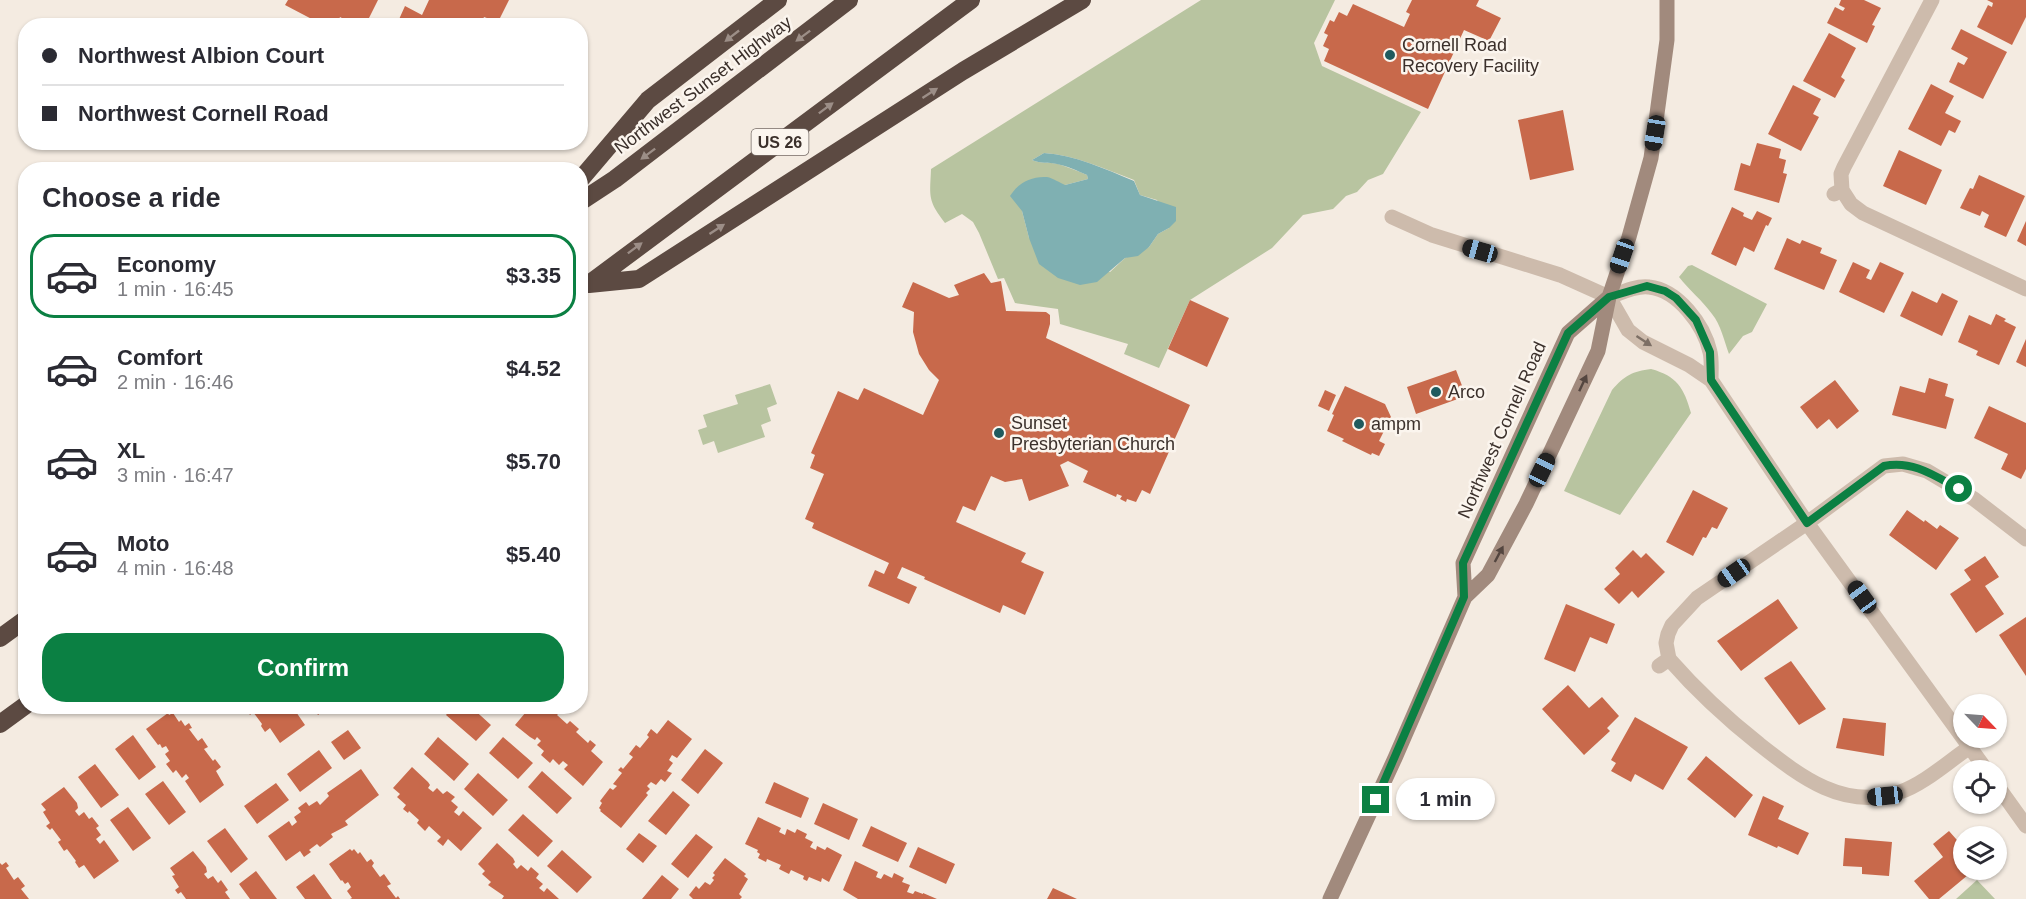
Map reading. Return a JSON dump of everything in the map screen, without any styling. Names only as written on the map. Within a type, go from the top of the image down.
[{"type":"highway","points":[[588,171],[648,100],[778,0]]},
{"type":"highway","name":"Northwest Sunset Highway","points":[[588,197],[625,172],[849,0]]},
{"type":"highway","name":"US 26","points":[[588,285],[971,0]]},
{"type":"highway","points":[[588,287],[639,279],[963,71],[1082,0]]},
{"type":"highway","points":[[0,638],[18,625]]},
{"type":"highway","points":[[0,724],[18,711]]},
{"type":"main road","name":"Northwest Cornell Road","points":[[1464,597],[1488,576],[1526,504],[1598,351],[1609,297],[1651,159],[1667,40],[1667,0]]},
{"type":"main road","name":"Northwest Cornell Road","points":[[1330,899],[1388,773],[1464,597],[1463,563],[1568,333],[1609,297]]},
{"type":"street","points":[[1932,0],[1844,167],[1838,192],[1863,213],[2026,290]]},
{"type":"street","points":[[1392,217],[1432,235],[1560,275],[1609,297],[1629,330],[1643,342],[1689,365],[1711,380],[1807,523],[1953,724]]},
{"type":"street","points":[[1609,297],[1647,286],[1665,291],[1676,298],[1696,320],[1710,352],[1711,380]]},
{"type":"street","points":[[1969,748],[1918,784],[1902,792],[1868,798],[1816,785],[1798,774],[1731,722],[1693,686],[1664,663],[1668,634],[1672,625],[1697,598],[1807,523],[1884,466],[1903,464],[1927,471],[1974,499],[2026,538]]},
{"type":"street","points":[[2007,799],[2026,826]]},
{"type":"green space","points":[[1201,0],[1335,0],[1314,43],[1322,66],[1421,112],[1383,174],[1368,180],[1357,192],[1346,196],[1333,209],[1303,215],[1272,248],[1190,300],[1159,368],[1124,354],[1128,344],[1060,324],[1058,309],[1015,303],[1004,278],[998,279],[973,222],[962,214],[945,223],[935,209],[930,192],[931,169]],"holes":[[[1044,153],[1090,163],[1134,180],[1140,195],[1157,200],[1169,228],[1158,234],[1149,247],[1125,258],[1110,272],[1029,238],[1022,211],[1065,185],[1088,179],[1087,175],[1065,166],[1032,160]]]},
{"type":"green space","points":[[1692,265],[1767,304],[1752,332],[1743,336],[1729,354],[1715,318],[1679,277],[1688,266]]},
{"type":"green space","points":[[1651,369],[1667,375],[1678,384],[1691,413],[1620,515],[1564,491],[1612,390],[1629,375]]},
{"type":"green space","points":[[770,384],[777,404],[767,408],[771,421],[761,425],[765,437],[718,453],[714,441],[703,445],[698,430],[707,427],[703,415],[738,404],[735,395]]},
{"type":"green space","points":[[1977,880],[1995,899],[1956,899]]},
{"type":"water","points":[[1044,153],[1056,154],[1101,167],[1134,181],[1140,195],[1176,207],[1176,221],[1158,234],[1149,247],[1138,256],[1125,258],[1097,282],[1080,285],[1058,278],[1039,264],[1022,211],[1010,196],[1021,184],[1030,179],[1049,178],[1065,185],[1088,179],[1087,175],[1069,167],[1032,160]]},
{"type":"building","points":[[288,0],[378,0],[369,18],[310,18],[285,5]]},
{"type":"building","points":[[429,0],[509,0],[500,18],[400,18],[405,6],[422,15]]},
{"type":"building","name":"Cornell Road Recovery Facility","points":[[1412,0],[1479,0],[1476,6],[1501,18],[1489,41],[1464,30],[1428,109],[1324,61],[1329,49],[1323,46],[1328,35],[1324,33],[1330,20],[1334,22],[1339,12],[1347,16],[1353,4],[1404,27],[1410,14],[1406,12]]},
{"type":"building","points":[[1841,0],[1864,0],[1881,8],[1872,25],[1875,26],[1867,43],[1827,23],[1835,7],[1843,11],[1845,8],[1839,5]]},
{"type":"building","points":[[1987,0],[2026,0],[2026,17],[2012,45],[1977,27],[1988,5],[1992,7],[1993,3]]},
{"type":"building","points":[[1961,29],[2007,52],[1983,99],[1949,82],[1958,62],[1964,65],[1968,58],[1951,49]]},
{"type":"building","points":[[1829,33],[1856,48],[1841,77],[1845,80],[1835,98],[1803,81]]},
{"type":"building","points":[[1931,84],[1954,96],[1945,113],[1961,121],[1955,133],[1949,130],[1941,146],[1908,129]]},
{"type":"building","points":[[1793,85],[1821,99],[1813,114],[1819,117],[1801,151],[1768,134]]},
{"type":"building","points":[[1563,110],[1574,170],[1530,180],[1518,120]]},
{"type":"building","points":[[1757,143],[1781,149],[1779,158],[1786,160],[1783,173],[1787,174],[1779,203],[1734,190],[1741,163],[1750,166]]},
{"type":"building","points":[[1899,150],[1942,170],[1926,205],[1883,186]]},
{"type":"building","points":[[1979,175],[2025,196],[2006,237],[1984,227],[1989,215],[1982,211],[1980,216],[1960,208]]},
{"type":"building","points":[[1732,207],[1752,220],[1757,211],[1772,218],[1768,226],[1766,225],[1754,252],[1744,247],[1736,266],[1711,254]]},
{"type":"building","points":[[2026,221],[2026,246],[2017,241]]},
{"type":"building","points":[[1787,238],[1800,244],[1802,240],[1822,248],[1820,253],[1837,260],[1824,290],[1774,269]]},
{"type":"building","points":[[1853,262],[1870,270],[1866,278],[1871,280],[1880,262],[1904,273],[1884,313],[1839,292]]},
{"type":"building","name":"Sunset Presbyterian Church","points":[[984,273],[991,283],[1001,281],[1006,311],[1046,312],[1050,315],[1046,338],[1190,405],[1150,494],[1142,490],[1136,502],[1127,499],[1126,502],[1120,499],[1122,496],[1117,494],[1116,497],[1083,482],[1088,471],[1068,461],[1060,465],[1069,486],[1029,501],[1022,479],[1005,482],[991,476],[975,511],[963,506],[956,522],[1026,553],[1021,562],[1044,572],[1025,615],[1003,605],[1000,613],[902,567],[897,578],[917,587],[909,604],[868,586],[875,570],[884,574],[889,563],[812,528],[814,523],[805,519],[824,474],[810,468],[815,455],[811,453],[838,391],[858,400],[864,388],[923,415],[939,380],[929,370],[919,354],[913,332],[914,312],[902,307],[913,282],[949,298],[959,295],[954,285]]},
{"type":"building","points":[[1912,291],[1937,303],[1942,293],[1958,301],[1942,336],[1900,316]]},
{"type":"building","points":[[1190,300],[1229,318],[1207,367],[1168,349]]},
{"type":"building","points":[[1996,314],[2016,327],[1999,365],[1976,355],[1978,351],[1958,342],[1969,315],[1991,325]]},
{"type":"building","points":[[2026,339],[2026,367],[2016,362]]},
{"type":"building","name":"Arco","points":[[1456,370],[1466,396],[1416,414],[1407,387]]},
{"type":"building","points":[[1929,378],[1948,384],[1945,396],[1954,399],[1946,429],[1892,415],[1900,386],[1925,393]]},
{"type":"building","points":[[1835,380],[1859,411],[1837,429],[1829,419],[1817,429],[1800,407]]},
{"type":"building","name":"ampm","points":[[1345,386],[1385,404],[1391,417],[1379,441],[1385,444],[1379,456],[1372,453],[1371,455],[1327,431]]},
{"type":"building","points":[[1325,390],[1336,395],[1329,411],[1318,406]]},
{"type":"building","points":[[1989,406],[2026,423],[2026,469],[2021,479],[2001,469],[2008,454],[1974,438]]},
{"type":"building","points":[[1693,490],[1728,508],[1717,529],[1712,527],[1706,538],[1703,537],[1693,556],[1666,542]]},
{"type":"building","points":[[1907,510],[1937,529],[1940,525],[1959,538],[1936,570],[1889,535]]},
{"type":"building","points":[[1633,550],[1641,558],[1646,553],[1665,572],[1638,598],[1632,591],[1619,604],[1604,589],[1620,574],[1615,568]]},
{"type":"building","points":[[1985,556],[1999,577],[1985,586],[2004,614],[1976,633],[1950,594],[1971,580],[1964,570]]},
{"type":"building","points":[[1778,599],[1798,628],[1741,671],[1717,641]]},
{"type":"building","points":[[1566,604],[1615,624],[1607,644],[1590,637],[1575,672],[1544,659]]},
{"type":"building","points":[[2026,617],[2026,676],[1999,635]]},
{"type":"building","points":[[1791,661],[1826,709],[1799,725],[1764,678]]},
{"type":"building","points":[[1568,685],[1589,708],[1602,697],[1619,716],[1607,728],[1610,731],[1584,755],[1542,709]]},
{"type":"building","points":[[167,714],[174,714],[185,726],[189,723],[192,728],[189,729],[198,741],[202,738],[208,747],[204,749],[221,767],[216,771],[224,785],[200,803],[185,781],[189,778],[186,774],[182,778],[176,770],[173,773],[166,764],[170,761],[165,754],[169,751],[166,746],[162,748],[160,744],[158,745],[146,729]]},
{"type":"building","points":[[254,714],[297,714],[305,725],[280,743],[270,728],[265,732]]},
{"type":"building","points":[[479,714],[491,725],[476,741],[446,715]]},
{"type":"building","points":[[524,714],[558,714],[567,724],[570,721],[579,729],[576,732],[588,743],[590,740],[596,745],[591,751],[603,762],[583,786],[564,769],[568,765],[563,761],[559,765],[553,759],[550,763],[541,755],[544,751],[537,745],[541,741],[537,737],[535,740],[515,725]]},
{"type":"building","points":[[1635,717],[1688,747],[1663,790],[1635,774],[1631,782],[1611,771],[1616,763],[1611,760]]},
{"type":"building","points":[[1843,718],[1886,723],[1884,756],[1836,748]]},
{"type":"building","points":[[668,720],[692,739],[677,758],[672,755],[669,760],[673,763],[667,771],[672,773],[665,782],[661,779],[656,785],[651,782],[647,786],[650,789],[646,793],[648,795],[621,828],[600,811],[602,803],[600,801],[610,788],[613,790],[617,786],[613,784],[622,773],[618,770],[621,767],[623,769],[633,757],[629,754],[636,745],[640,748],[649,737],[647,735],[651,729],[657,734]]},
{"type":"building","points":[[348,730],[361,748],[344,760],[331,742]]},
{"type":"building","points":[[133,735],[156,767],[139,780],[115,749]]},
{"type":"building","points":[[438,737],[469,764],[454,781],[424,754]]},
{"type":"building","points":[[503,737],[533,763],[518,779],[489,753]]},
{"type":"building","points":[[705,749],[723,763],[698,794],[681,780]]},
{"type":"building","points":[[319,750],[332,768],[300,792],[287,774]]},
{"type":"building","points":[[1706,756],[1753,795],[1735,818],[1687,779]]},
{"type":"building","points":[[95,764],[119,795],[101,808],[78,777]]},
{"type":"building","points":[[412,767],[428,782],[430,785],[428,788],[433,792],[437,788],[443,794],[447,791],[455,797],[451,801],[458,807],[454,812],[459,816],[463,811],[482,828],[461,851],[448,839],[443,846],[437,841],[441,837],[429,826],[425,831],[417,823],[419,820],[403,809],[406,805],[397,797],[400,794],[393,788]]},
{"type":"building","points":[[361,769],[379,795],[345,821],[348,825],[331,834],[333,837],[320,847],[317,844],[304,857],[300,851],[286,861],[268,836],[289,821],[292,826],[297,822],[294,817],[301,812],[298,808],[306,802],[309,806],[317,801],[320,805],[329,796],[327,793]]},
{"type":"building","points":[[542,771],[572,798],[557,814],[528,787]]},
{"type":"building","points":[[478,773],[508,800],[493,816],[464,789]]},
{"type":"building","points":[[163,781],[186,812],[169,825],[145,794]]},
{"type":"building","points":[[774,782],[809,798],[801,818],[765,803]]},
{"type":"building","points":[[276,783],[289,800],[257,824],[244,806]]},
{"type":"building","points":[[64,787],[77,803],[78,808],[75,811],[79,816],[84,812],[89,819],[92,817],[99,826],[96,828],[101,835],[96,839],[100,844],[104,840],[119,861],[94,879],[84,865],[79,868],[67,849],[64,851],[58,842],[61,840],[52,828],[50,830],[46,826],[50,823],[43,812],[46,810],[41,804]]},
{"type":"building","points":[[673,791],[690,805],[666,835],[648,821]]},
{"type":"building","points":[[1763,796],[1784,806],[1778,819],[1809,833],[1798,855],[1748,835]]},
{"type":"building","points":[[823,803],[858,819],[849,840],[814,824]]},
{"type":"building","points":[[128,807],[151,838],[133,851],[110,820]]},
{"type":"building","points":[[523,814],[553,841],[538,857],[508,830]]},
{"type":"building","points":[[758,817],[781,828],[779,832],[785,835],[787,829],[795,833],[797,829],[807,834],[805,838],[813,842],[810,847],[816,850],[817,846],[825,850],[827,847],[842,855],[829,882],[822,878],[821,882],[809,877],[807,881],[803,879],[804,876],[791,870],[789,874],[779,869],[781,865],[758,858],[760,854],[758,850],[745,844]]},
{"type":"building","points":[[871,826],[907,843],[898,862],[862,846]]},
{"type":"building","points":[[225,828],[248,859],[231,873],[207,841]]},
{"type":"building","points":[[1949,831],[1953,836],[1953,880],[1962,880],[1939,899],[1929,899],[1914,881],[1943,857],[1933,844]]},
{"type":"building","points":[[639,833],[657,846],[643,863],[626,849]]},
{"type":"building","points":[[696,834],[713,847],[688,878],[671,864]]},
{"type":"building","points":[[1845,838],[1892,842],[1889,876],[1862,874],[1862,867],[1843,866]]},
{"type":"building","points":[[497,843],[513,858],[515,862],[513,864],[517,869],[521,865],[528,871],[531,867],[539,874],[536,878],[543,884],[539,888],[544,892],[547,888],[559,899],[502,899],[504,896],[488,885],[491,882],[482,874],[485,871],[478,864]]},
{"type":"building","points":[[918,847],[955,864],[946,884],[909,867]]},
{"type":"building","points":[[350,849],[352,851],[354,849],[358,854],[360,852],[367,862],[371,859],[374,863],[372,866],[380,877],[384,874],[391,884],[387,886],[396,898],[398,896],[400,899],[350,899],[352,898],[347,891],[351,887],[348,882],[345,884],[341,881],[329,864]]},
{"type":"building","points":[[562,850],[592,877],[577,893],[547,866]]},
{"type":"building","points":[[193,851],[206,867],[207,872],[204,874],[208,879],[213,876],[218,883],[221,880],[228,890],[225,892],[230,899],[186,899],[181,892],[178,894],[175,890],[179,887],[170,868]]},
{"type":"building","points":[[725,858],[746,874],[744,876],[748,879],[739,894],[742,897],[740,899],[693,899],[689,895],[696,886],[699,889],[705,882],[710,885],[714,880],[713,873]]},
{"type":"building","points":[[855,861],[878,872],[876,877],[881,879],[884,874],[892,878],[894,873],[904,878],[902,882],[910,885],[907,892],[913,894],[915,891],[937,899],[858,899],[843,890]]},
{"type":"building","points":[[6,862],[9,866],[6,868],[14,880],[18,877],[25,886],[21,889],[29,899],[0,899],[0,863],[2,865]]},
{"type":"building","points":[[256,871],[277,899],[250,899],[239,884]]},
{"type":"building","points":[[314,874],[332,899],[305,899],[296,887]]},
{"type":"building","points":[[662,875],[679,889],[671,899],[642,899]]},
{"type":"building","points":[[1053,888],[1077,899],[1047,899]]},
{"type":"place","name":"Cornell Road Recovery Facility","points":[[1390,55]]},
{"type":"place","name":"Arco","points":[[1436,392]]},
{"type":"place","name":"ampm","points":[[1359,424]]},
{"type":"place","name":"Sunset Presbyterian Church","points":[[999,433]]},
{"type":"route","points":[[1376,800],[1464,597],[1463,563],[1568,333],[1609,297],[1647,286],[1665,291],[1676,298],[1696,320],[1710,352],[1711,380],[1807,523],[1884,466],[1913,465],[1959,489]]}]
